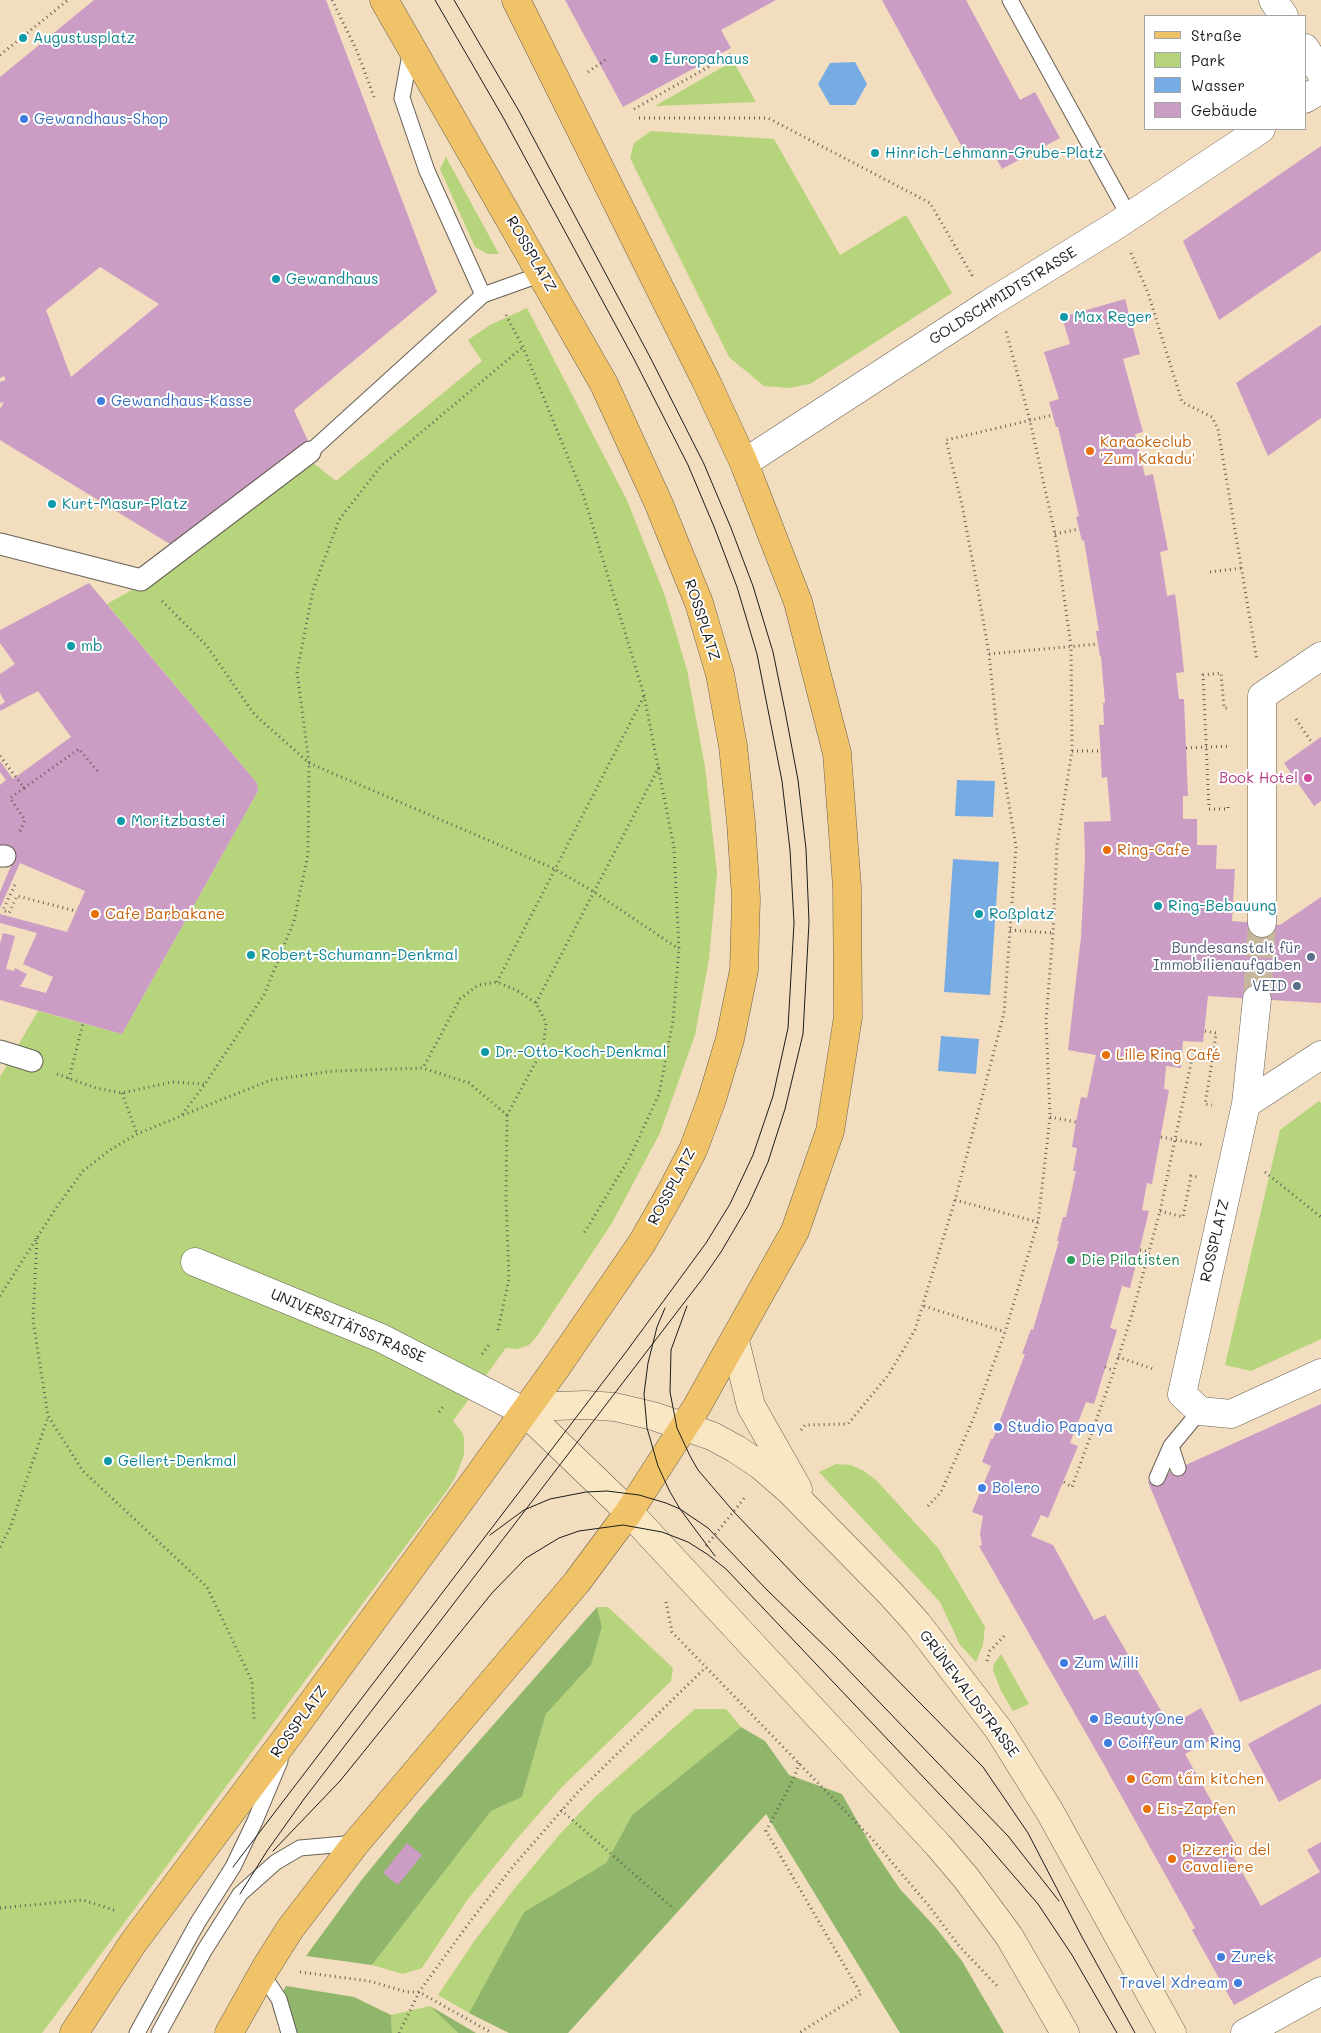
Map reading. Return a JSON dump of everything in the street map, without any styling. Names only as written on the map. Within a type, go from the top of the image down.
[{"type":"main road","points":[[384,0],[411,48]]},
{"type":"main road","points":[[229,2033],[290,1929],[356,1843],[577,1582],[628,1512],[684,1426],[735,1340],[795,1231],[830,1131],[848,1017],[847,887],[837,754],[798,602],[744,463],[706,381],[516,0]]},
{"type":"main road","name":"ROSSPLATZ","points":[[74,2033],[133,1943],[293,1729],[525,1412],[627,1266],[670,1194],[693,1150],[712,1099],[730,1039],[744,970],[746,898],[733,746],[720,674],[699,603],[658,502],[604,384],[411,48]]},
{"type":"main road","points":[[735,1340],[751,1406],[773,1463]]},
{"type":"main road","points":[[525,1412],[555,1406],[610,1406],[632,1410],[684,1426]]},
{"type":"main road","points":[[525,1412],[628,1512],[906,1809],[966,1878],[1009,1936],[1065,2033]]},
{"type":"main road","name":"GRÜNEWALDSTRASSE","points":[[684,1426],[712,1436],[736,1449],[773,1463],[811,1512],[917,1623],[999,1730],[1050,1812],[1172,2033]]},
{"type":"street","points":[[1273,0],[1283,15]]},
{"type":"street","points":[[1306,50],[1321,72]]},
{"type":"street","points":[[1306,98],[1321,89]]},
{"type":"street","name":"GOLDSCHMIDTSTRASSE","points":[[744,463],[990,303],[1122,221],[1259,130]]},
{"type":"street","points":[[0,544],[142,581],[310,452]]},
{"type":"street","points":[[1262,923],[1262,696],[1321,656]]},
{"type":"street","name":"ROSSPLATZ","points":[[1191,1402],[1246,1104],[1257,999]]},
{"type":"street","points":[[0,1051],[41,1066]]},
{"type":"street","points":[[1246,1104],[1321,1055]]},
{"type":"street","name":"UNIVERSITÄTSSTRASSE","points":[[196,1262],[381,1338],[525,1412]]},
{"type":"street","points":[[1191,1402],[1231,1414],[1321,1373]]},
{"type":"street","points":[[1245,2033],[1321,1991]]},
{"type":"lane","points":[[1010,0],[1122,221]]},
{"type":"lane","points":[[411,48],[402,98],[427,171],[484,295]]},
{"type":"lane","points":[[310,452],[484,295],[542,274]]},
{"type":"lane","points":[[1157,1478],[1191,1402]]},
{"type":"lane","points":[[1171,1446],[1178,1468]]},
{"type":"lane","points":[[137,2033],[198,1922],[233,1867],[255,1821],[293,1729]]},
{"type":"lane","points":[[159,2033],[204,1951],[240,1894],[276,1862],[300,1848],[356,1843]]},
{"type":"lane","points":[[262,1974],[280,1999],[289,2033]]},
{"type":"path","points":[[0,55],[68,0]]},
{"type":"path","points":[[332,0],[357,51],[378,105]]},
{"type":"path","points":[[634,109],[733,53]]},
{"type":"path","points":[[588,72],[608,58]]},
{"type":"path","points":[[638,118],[768,118],[930,203],[1004,326],[1030,421],[1055,534],[1071,646],[1072,751],[1057,845],[1054,932],[1046,1020],[1050,1117],[1038,1222],[1005,1332],[974,1417],[941,1492],[928,1506]]},
{"type":"path","points":[[1122,221],[1127,244],[1148,294],[1182,402],[1212,416],[1218,429],[1262,696]]},
{"type":"path","points":[[504,312],[523,347],[583,494],[644,696],[660,767],[674,848],[679,949],[673,1020],[659,1094],[630,1157],[583,1234]]},
{"type":"path","points":[[181,1116],[264,995],[294,922],[308,854],[309,763],[297,672],[313,590],[339,520],[381,466],[523,347]]},
{"type":"path","points":[[684,1573],[805,1425],[848,1424],[888,1374],[915,1330],[924,1306],[955,1200],[1004,1013],[1016,847],[997,731],[989,654],[962,505],[946,440],[1053,415]]},
{"type":"path","points":[[1055,534],[1079,528]]},
{"type":"path","points":[[1210,572],[1242,568]]},
{"type":"path","points":[[142,581],[207,646],[254,714],[309,763],[555,869],[594,892],[679,949]]},
{"type":"path","points":[[989,654],[1098,644]]},
{"type":"path","points":[[1223,703],[1221,673],[1203,675],[1209,809],[1228,809],[1228,805]]},
{"type":"path","points":[[497,982],[644,696]]},
{"type":"path","points":[[1186,748],[1226,746]]},
{"type":"path","points":[[18,836],[25,820],[10,798],[80,749],[100,774]]},
{"type":"path","points":[[1072,751],[1100,751]]},
{"type":"path","points":[[0,756],[24,788]]},
{"type":"path","points":[[536,1003],[660,767]]},
{"type":"path","points":[[17,880],[3,910],[9,913],[17,896],[76,911]]},
{"type":"path","points":[[1010,930],[1054,932]]},
{"type":"path","points":[[423,1068],[460,1000],[478,985],[497,982],[516,990],[536,1003],[546,1023],[543,1049],[507,1115],[506,1198],[509,1279],[498,1330]]},
{"type":"path","points":[[69,1079],[83,1023]]},
{"type":"path","points":[[1205,1031],[1216,1033],[1206,1099]]},
{"type":"path","points":[[1064,1482],[1072,1487],[1114,1371],[1150,1252],[1176,1140],[1193,1054],[1213,1056]]},
{"type":"path","points":[[41,1066],[69,1079],[96,1088],[122,1093],[172,1082],[204,1084]]},
{"type":"path","points":[[0,1296],[37,1237],[83,1171],[110,1150],[137,1134],[271,1080],[333,1072],[423,1068],[469,1082],[507,1115]]},
{"type":"path","points":[[122,1093],[137,1134]]},
{"type":"path","points":[[1050,1117],[1076,1122]]},
{"type":"path","points":[[1160,1137],[1202,1144]]},
{"type":"path","points":[[1237,1150],[1321,1216]]},
{"type":"path","points":[[1160,1211],[1183,1216],[1191,1182]]},
{"type":"path","points":[[955,1200],[1038,1222]]},
{"type":"path","points":[[37,1237],[32,1320],[48,1416],[83,1471],[207,1587],[252,1681],[254,1719]]},
{"type":"path","points":[[1140,1250],[1150,1252]]},
{"type":"path","points":[[924,1306],[1005,1332]]},
{"type":"path","points":[[1118,1357],[1143,1366]]},
{"type":"path","points":[[1105,1367],[1114,1371]]},
{"type":"path","points":[[0,1547],[10,1528],[48,1416]]},
{"type":"path","points":[[664,1596],[672,1632],[873,1840],[929,1906],[959,1946],[1002,1991]]},
{"type":"path","points":[[399,2033],[419,1992],[484,1904],[561,1810],[706,1667]]},
{"type":"path","points":[[800,1763],[766,1832],[861,1994],[800,2033]]},
{"type":"path","points":[[561,1810],[674,1909]]},
{"type":"path","points":[[0,1908],[83,1900],[107,1908]]},
{"type":"path","points":[[296,1971],[368,1981],[407,1992],[419,1992],[492,2033]]},
{"type":"green space","points":[[733,61],[756,102],[655,106]]},
{"type":"green space","points":[[651,131],[774,139],[840,255],[906,215],[952,293],[810,384],[788,388],[764,386],[729,357],[630,158],[634,143]]},
{"type":"green space","points":[[446,157],[499,254],[488,254],[475,247],[440,169]]},
{"type":"green space","points":[[527,308],[627,500],[665,596],[687,670],[705,767],[717,873],[709,959],[695,1035],[660,1133],[612,1223],[537,1336],[529,1345],[517,1349],[506,1348],[453,1421],[462,1432],[464,1438],[464,1455],[455,1478],[446,1492],[42,2033],[0,2033],[0,1077],[38,1011],[122,1034],[258,791],[257,783],[107,604],[144,583],[307,458],[336,481],[482,361],[468,340],[490,325]]},
{"type":"green space","points":[[1319,1101],[1321,1103],[1321,1339],[1251,1371],[1225,1365],[1280,1130]]},
{"type":"green space","points":[[836,1464],[851,1465],[864,1471],[876,1480],[938,1548],[985,1627],[983,1645],[976,1662],[960,1645],[940,1602],[819,1472]]},
{"type":"green space","points":[[597,1607],[608,1607],[673,1668],[671,1681],[562,1787],[515,1841],[468,1899],[422,1968],[403,1974],[372,1965],[491,1811],[522,1797],[546,1714],[591,1665],[602,1627]]},
{"type":"green space","points":[[597,1607],[602,1627],[591,1665],[546,1714],[522,1797],[491,1811],[372,1965],[306,1956],[360,1882],[421,1807]]},
{"type":"green space","points":[[1001,1654],[1029,1704],[1013,1711],[1001,1691],[993,1670],[994,1664]]},
{"type":"green space","points":[[695,1709],[726,1709],[741,1727],[632,1815],[606,1863],[524,1912],[469,2013],[438,1995],[475,1940],[560,1834],[594,1798]]},
{"type":"green space","points":[[741,1727],[765,1741],[789,1775],[842,1794],[873,1849],[900,1889],[936,1928],[962,1961],[1004,2033],[900,2033],[766,1814],[568,2033],[509,2033],[469,2013],[524,1912],[606,1863],[632,1815]]},
{"type":"green space","points":[[286,1986],[354,1997],[391,2015],[392,2033],[292,2033],[273,2010]]},
{"type":"green space","points":[[430,2006],[458,2033],[392,2033],[391,2015]]},
{"type":"green space","points":[[430,2006],[476,2033],[458,2033]]},
{"type":"water","points":[[855,62],[867,84],[855,105],[830,105],[818,84],[830,63]]},
{"type":"water","points":[[957,780],[995,781],[993,817],[955,816]]},
{"type":"water","points":[[953,859],[999,862],[990,995],[944,992]]},
{"type":"water","points":[[941,1036],[979,1039],[976,1074],[938,1071]]},
{"type":"building","name":"Gewandhaus","points":[[94,0],[326,0],[437,292],[294,410],[311,448],[178,549],[0,440],[0,409],[4,402],[0,403],[0,382],[6,380],[4,376],[0,378],[0,77]],"holes":[[[100,267],[159,304],[71,377],[46,310]]]},
{"type":"building","name":"Europahaus","points":[[565,0],[776,0],[721,30],[731,48],[623,107]]},
{"type":"building","points":[[882,0],[966,0],[1020,100],[1035,92],[1060,138],[1002,169],[990,147],[968,158]]},
{"type":"building","points":[[1321,146],[1321,251],[1219,320],[1183,241]]},
{"type":"building","name":"Ring-Bebauung","points":[[1125,299],[1140,354],[1123,359],[1143,432],[1135,434],[1145,476],[1153,474],[1168,550],[1160,552],[1167,596],[1175,594],[1180,633],[1184,672],[1176,673],[1179,699],[1184,699],[1188,796],[1183,796],[1183,819],[1197,819],[1197,845],[1217,845],[1216,869],[1235,869],[1232,921],[1280,925],[1321,897],[1321,1003],[1208,996],[1203,1042],[1183,1041],[1181,1068],[1166,1066],[1164,1089],[1169,1090],[1152,1184],[1147,1183],[1142,1210],[1149,1211],[1130,1288],[1122,1286],[1110,1328],[1117,1330],[1094,1404],[1086,1402],[1070,1443],[1078,1446],[1048,1518],[1041,1515],[1031,1536],[1053,1545],[1094,1620],[1105,1615],[1170,1726],[1201,1708],[1216,1737],[1185,1754],[1239,1850],[1232,1854],[1261,1906],[1320,1872],[1307,1850],[1321,1842],[1321,1957],[1234,2005],[1192,1930],[1195,1928],[979,1546],[982,1545],[980,1534],[983,1516],[972,1512],[991,1466],[982,1462],[991,1439],[993,1439],[1025,1354],[1022,1354],[1031,1329],[1033,1330],[1059,1241],[1057,1241],[1063,1217],[1066,1217],[1076,1171],[1073,1171],[1077,1148],[1072,1147],[1076,1122],[1081,1097],[1087,1098],[1096,1055],[1068,1050],[1081,937],[1085,858],[1084,822],[1111,821],[1107,777],[1102,778],[1099,725],[1104,725],[1103,703],[1105,703],[1101,656],[1096,631],[1099,631],[1084,540],[1082,541],[1076,517],[1079,516],[1058,427],[1056,427],[1049,402],[1059,399],[1044,352],[1070,344],[1062,317]]},
{"type":"building","points":[[1321,325],[1321,418],[1268,456],[1236,383]]},
{"type":"building","name":"Moritzbastei","points":[[89,583],[257,783],[258,791],[122,1034],[0,1000],[0,944],[3,933],[15,936],[6,969],[14,971],[15,968],[27,974],[19,986],[46,993],[53,977],[23,964],[37,933],[0,923],[0,914],[67,932],[85,891],[20,863],[0,908],[0,892],[15,856],[0,850],[0,785],[6,780],[0,772],[0,761],[13,779],[71,737],[38,691],[0,711],[0,705],[5,702],[0,693],[0,674],[15,664],[0,643],[0,630]]},
{"type":"building","name":"Book Hotel","points":[[1321,737],[1321,801],[1314,806],[1284,763]]},
{"type":"building","points":[[1321,1404],[1321,1669],[1240,1702],[1148,1482]]},
{"type":"building","points":[[1321,1704],[1321,1779],[1279,1802],[1248,1744]]},
{"type":"building","points":[[407,1843],[422,1855],[398,1885],[383,1873]]},
{"type":"tunnel","points":[[1257,999],[1262,923]]},
{"type":"tram line","points":[[233,1867],[626,1352],[706,1243],[730,1204],[753,1155],[773,1096],[788,1028],[794,923],[790,850],[782,781],[757,654],[737,587],[688,465],[634,359],[504,119],[435,0]]},
{"type":"tram line","points":[[240,1894],[267,1851],[304,1799],[721,1252],[748,1206],[768,1162],[785,1109],[803,1034],[809,922],[806,849],[798,780],[785,711],[773,652],[753,586],[704,464],[650,357],[519,111],[454,0]]},
{"type":"tram line","points":[[687,1306],[671,1350],[670,1392],[677,1428],[698,1470],[734,1512],[800,1581],[983,1767],[1028,1833],[1135,2033]]},
{"type":"tram line","points":[[665,1308],[657,1327],[648,1363],[644,1394],[647,1428],[658,1466],[669,1490],[680,1509],[715,1556]]},
{"type":"tram line","points":[[490,1535],[524,1510],[550,1499],[586,1492],[607,1491],[639,1495],[680,1509],[708,1528],[767,1590],[835,1656],[1008,1836],[1059,1901]]},
{"type":"tram line","points":[[273,1851],[340,1781],[492,1593],[526,1558],[559,1538],[579,1531],[623,1525],[662,1532],[688,1542],[726,1569],[982,1839],[1038,1904],[1072,1955],[1117,2033]]},
{"type":"place","name":"Augustusplatz","points":[[23,38]]},
{"type":"place","name":"Europahaus","points":[[654,59]]},
{"type":"place","name":"Gewandhaus-Shop","points":[[24,119]]},
{"type":"place","name":"Hinrich-Lehmann-Grube-Platz","points":[[875,153]]},
{"type":"place","name":"Gewandhaus","points":[[276,279]]},
{"type":"place","name":"Max Reger","points":[[1064,317]]},
{"type":"place","name":"Gewandhaus-Kasse","points":[[101,401]]},
{"type":"place","name":"Karaokeclub 'Zum Kakadu'","points":[[1090,451]]},
{"type":"place","name":"Kurt-Masur-Platz","points":[[52,504]]},
{"type":"place","name":"mb","points":[[71,646]]},
{"type":"place","name":"Book Hotel","points":[[1308,778]]},
{"type":"place","name":"Moritzbastei","points":[[121,821]]},
{"type":"place","name":"Ring-Cafe","points":[[1107,850]]},
{"type":"place","name":"Ring-Bebauung","points":[[1158,906]]},
{"type":"place","name":"Cafe Barbakane","points":[[95,914]]},
{"type":"place","name":"Roßplatz","points":[[979,914]]},
{"type":"place","name":"Robert-Schumann-Denkmal","points":[[251,955]]},
{"type":"place","name":"Bundesanstalt für Immobilienaufgaben","points":[[1311,957]]},
{"type":"place","name":"VEID","points":[[1297,986]]},
{"type":"place","name":"Dr.-Otto-Koch-Denkmal","points":[[485,1052]]},
{"type":"place","name":"Lille Ring Café","points":[[1106,1055]]},
{"type":"place","name":"Die Pilatisten","points":[[1071,1260]]},
{"type":"place","name":"Studio Papaya","points":[[998,1427]]},
{"type":"place","name":"Gellert-Denkmal","points":[[108,1461]]},
{"type":"place","name":"Bolero","points":[[982,1488]]},
{"type":"place","name":"Zum Willi","points":[[1064,1663]]},
{"type":"place","name":"BeautyOne","points":[[1094,1719]]},
{"type":"place","name":"Coiffeur am Ring","points":[[1108,1743]]},
{"type":"place","name":"Cơm tấm kitchen","points":[[1131,1779]]},
{"type":"place","name":"Eis-Zapfen","points":[[1147,1809]]},
{"type":"place","name":"Pizzeria del Cavaliere","points":[[1172,1859]]},
{"type":"place","name":"Zurek","points":[[1221,1957]]},
{"type":"place","name":"Travel Xdream","points":[[1238,1983]]}]
